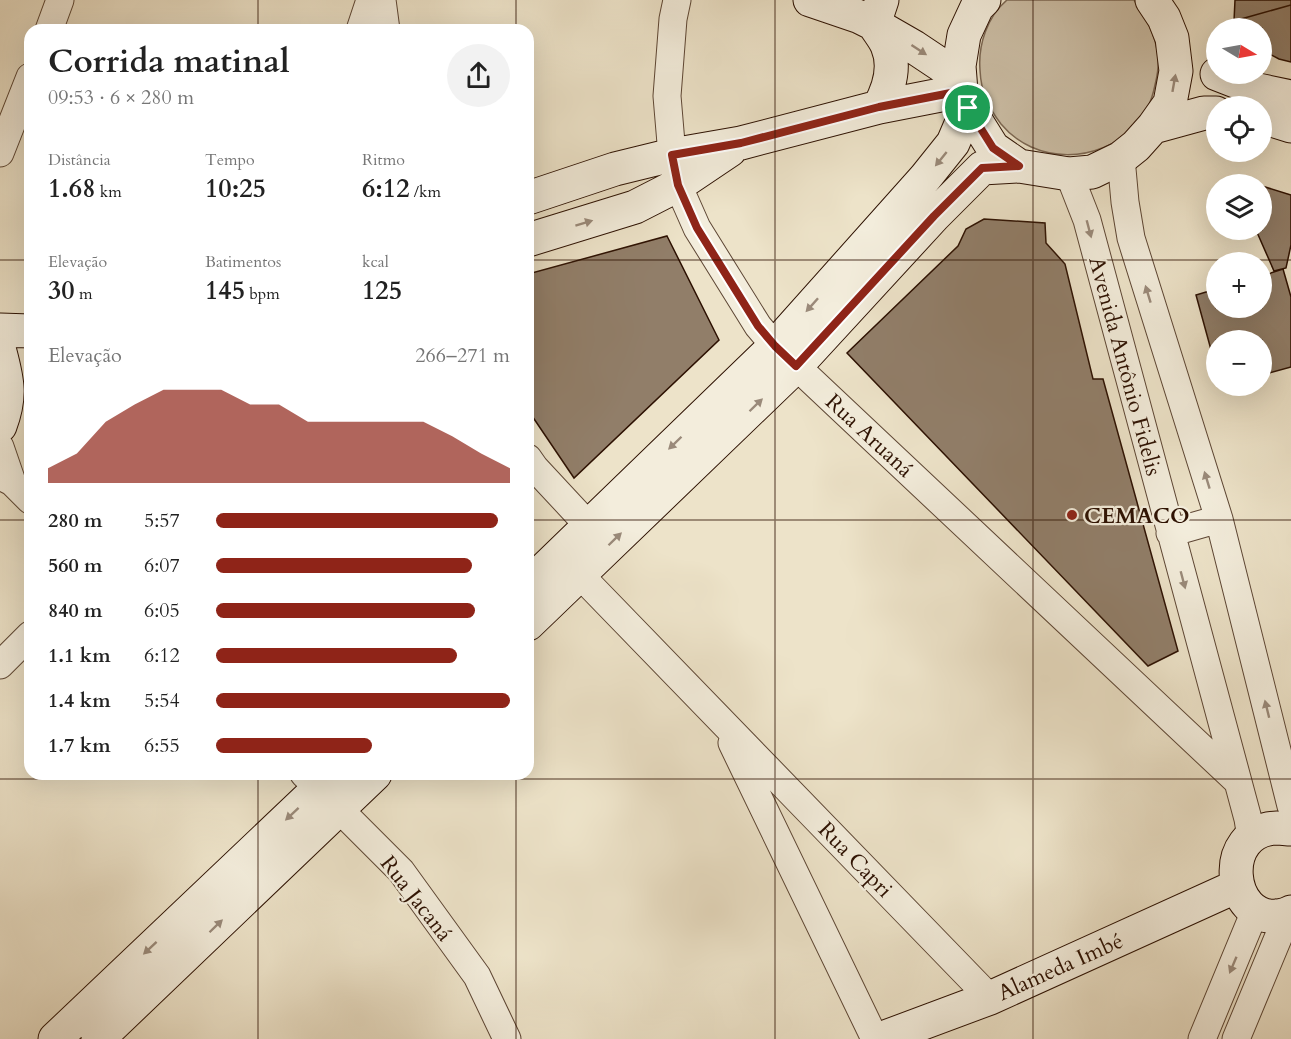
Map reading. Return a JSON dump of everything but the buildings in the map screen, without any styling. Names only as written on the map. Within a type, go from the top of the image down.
[{"type":"street","points":[[51,24],[60,0]]},
{"type":"street","points":[[362,24],[370,0]]},
{"type":"street","points":[[382,0],[385,24]]},
{"type":"street","name":"Rua Aruaná","points":[[677,0],[673,19],[667,96],[675,170],[697,228],[758,326],[786,356],[1238,782]]},
{"type":"street","points":[[810,0],[860,17],[878,12]]},
{"type":"street","points":[[534,618],[579,574],[786,356],[908,197],[953,143],[963,92],[959,66],[964,35],[977,7],[984,0]]},
{"type":"street","points":[[878,12],[888,46],[891,76],[887,92],[879,107]]},
{"type":"street","points":[[878,12],[963,92],[993,148],[1019,166]]},
{"type":"street","points":[[1165,14],[1206,65]]},
{"type":"street","points":[[534,573],[786,356],[982,168],[1019,166],[1070,174],[1092,172],[1121,158],[1136,146],[1170,103],[1176,71],[1165,14]]},
{"type":"street","points":[[1244,84],[1258,90],[1291,97]]},
{"type":"street","points":[[0,153],[24,92]]},
{"type":"street","points":[[534,238],[635,207],[675,170],[741,143],[879,107],[963,92]]},
{"type":"street","points":[[1153,127],[1206,112]]},
{"type":"street","points":[[1272,120],[1291,126]]},
{"type":"street","name":"Avenida Antônio Fidelis","points":[[1121,158],[1131,238],[1219,519],[1291,806]]},
{"type":"street","points":[[534,196],[615,169],[675,170]]},
{"type":"street","name":"Avenida Antônio Fidelis","points":[[1070,174],[1087,220],[1251,837]]},
{"type":"street","points":[[908,197],[921,190],[933,190],[939,197],[934,216]]},
{"type":"street","points":[[0,330],[24,331]]},
{"type":"street","points":[[0,352],[12,405]]},
{"type":"street","points":[[0,447],[14,486]]},
{"type":"street","points":[[534,467],[589,526]]},
{"type":"street","points":[[1170,532],[1219,519]]},
{"type":"street","name":"Rua Capri","points":[[579,574],[990,998]]},
{"type":"street","points":[[0,664],[24,641]]},
{"type":"street","name":"Rua Capri","points":[[721,720],[875,1039]]},
{"type":"street","points":[[55,1039],[324,787],[351,780]]},
{"type":"street","points":[[98,1039],[324,787]]},
{"type":"street","name":"Rua Jacaná","points":[[324,787],[408,880],[477,976],[507,1039]]},
{"type":"street","points":[[1202,1039],[1246,899],[1236,862],[1244,843],[1261,831],[1277,828],[1291,830]]},
{"type":"street","points":[[1246,899],[1270,917],[1289,913]]},
{"type":"street","name":"Alameda Imbé","points":[[880,1039],[1246,899]]},
{"type":"street","points":[[1236,1039],[1289,913]]},
{"type":"shaded area","points":[[1007,0],[1134,0],[1152,33],[1158,60],[1158,70],[1150,102],[1135,126],[1120,139],[1104,147],[1086,153],[1067,155],[1049,153],[1031,147],[1001,124],[992,111],[984,92],[980,61],[985,32],[994,15]]},
{"type":"place","name":"CEMACO","points":[[1072,515]]},
{"type":"route","points":[[961,91],[968,108],[993,148],[1019,166],[982,168],[934,216],[796,366],[758,326],[697,228],[678,185],[672,155],[741,143],[879,107],[961,91]]}]
